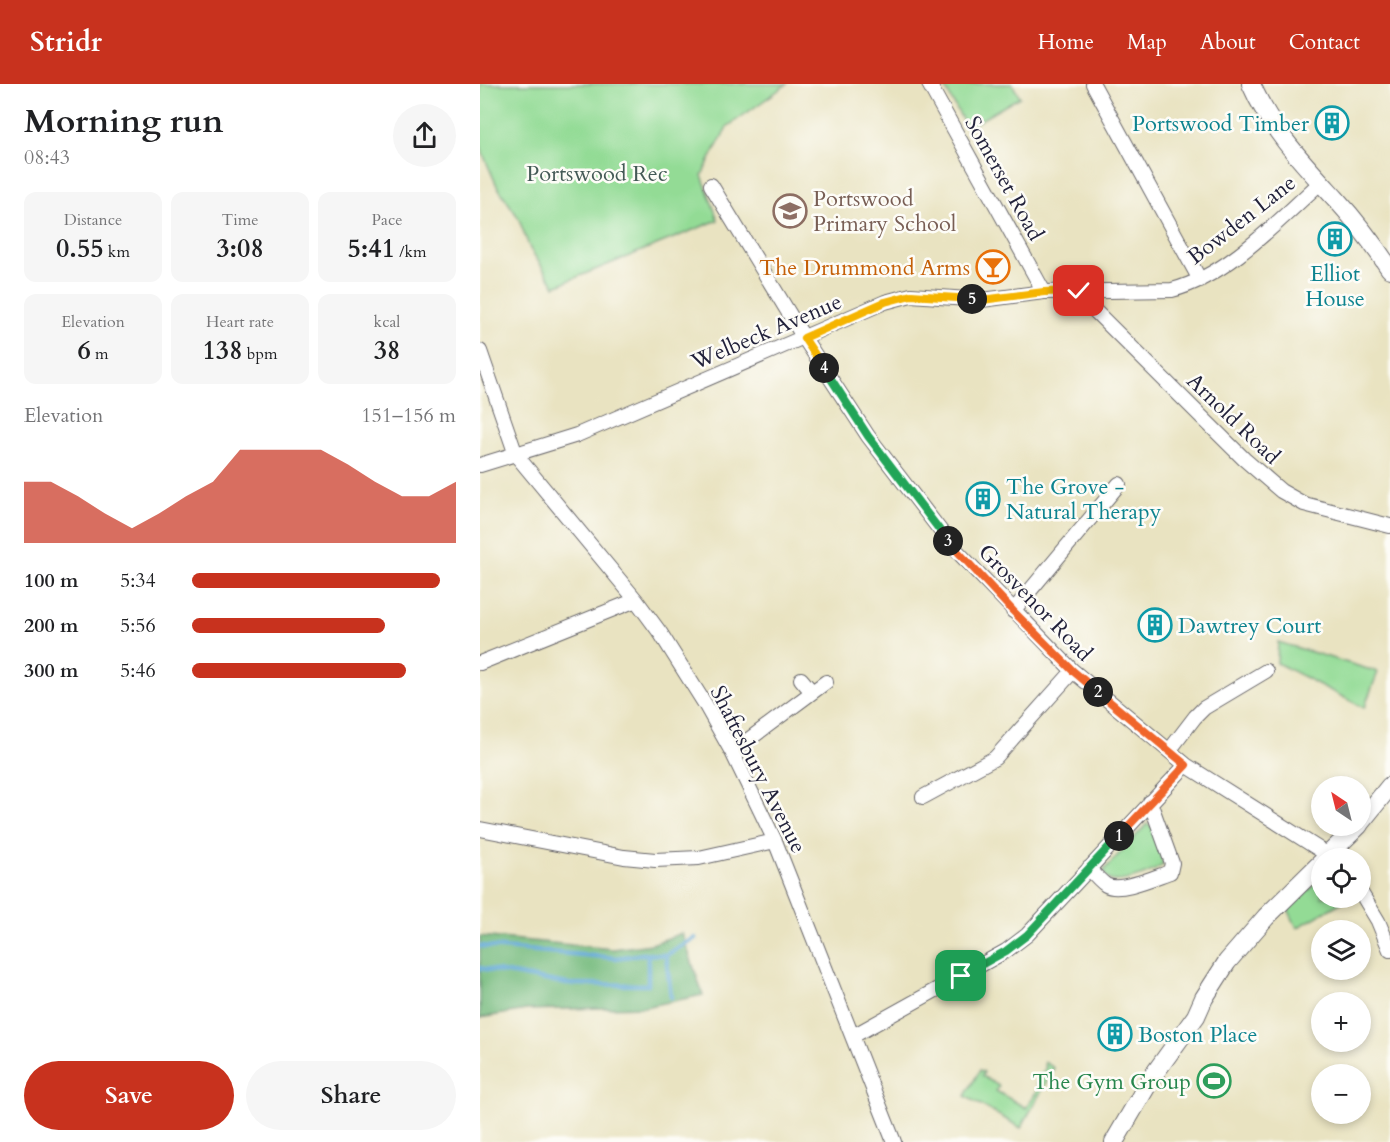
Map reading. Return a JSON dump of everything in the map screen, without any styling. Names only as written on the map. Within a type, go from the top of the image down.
[{"type":"street","name":"Somerset Road","points":[[929,84],[1044,292]]},
{"type":"street","points":[[1093,84],[1200,280]]},
{"type":"street","points":[[1251,84],[1276,130],[1389,264]]},
{"type":"street","name":"Bowden Lane","points":[[1079,291],[1172,290],[1200,280],[1256,240],[1320,183]]},
{"type":"street","name":"Grosvenor Road","points":[[711,185],[804,338],[875,445],[953,547],[1073,671],[1186,765],[1312,848]]},
{"type":"street","name":"Welbeck Avenue","points":[[480,465],[577,435],[885,302],[911,295],[982,300],[1044,292],[1079,291]]},
{"type":"street","name":"Arnold Road","points":[[1079,291],[1088,304],[1244,459],[1281,491],[1304,504],[1390,526]]},
{"type":"street","points":[[480,351],[516,455]]},
{"type":"street","name":"Shaftesbury Avenue","points":[[516,455],[636,600],[682,667],[732,752],[775,841],[894,1142]]},
{"type":"street","points":[[1013,611],[1119,484]]},
{"type":"street","points":[[480,663],[636,600]]},
{"type":"street","points":[[923,797],[995,758],[1073,671]]},
{"type":"street","points":[[1169,751],[1204,708],[1266,671]]},
{"type":"street","points":[[801,679],[812,692]]},
{"type":"street","points":[[732,752],[826,682]]},
{"type":"street","points":[[853,1036],[1006,951],[1027,935],[1186,765]]},
{"type":"street","points":[[1371,810],[1390,786]]},
{"type":"street","points":[[1089,868],[1105,884],[1112,887],[1121,887],[1170,872],[1172,863],[1150,802]]},
{"type":"street","points":[[480,829],[624,857],[656,860],[699,858],[775,841]]},
{"type":"street","points":[[1337,848],[1348,836]]},
{"type":"street","points":[[1114,1142],[1152,1077],[1196,1016],[1204,998],[1227,962],[1266,917],[1311,873]]},
{"type":"street","points":[[1370,908],[1390,950]]},
{"type":"green space","name":"Portswood Rec","points":[[480,84],[787,84],[727,127],[702,175],[718,220],[555,286],[530,249],[518,217],[497,186],[483,154],[480,143]]},
{"type":"green space","points":[[943,84],[1012,84],[1020,97],[967,128]]},
{"type":"green space","points":[[1278,642],[1378,672],[1364,708],[1277,663]]},
{"type":"green space","points":[[1147,824],[1153,827],[1163,864],[1153,871],[1136,877],[1119,881],[1108,879],[1104,870]]},
{"type":"green space","points":[[1311,888],[1311,908],[1331,908],[1297,928],[1288,909]]},
{"type":"green space","points":[[682,933],[703,995],[645,1007],[526,1010],[480,1018],[480,936],[613,949],[652,944]]},
{"type":"green space","points":[[1045,1062],[1054,1068],[1021,1128],[965,1096],[980,1070],[984,1072],[982,1076],[999,1086],[996,1091],[1026,1108],[1040,1086],[1036,1084],[1046,1067]]},
{"type":"waterway","points":[[480,946],[617,958],[643,954],[666,955],[695,938]]},
{"type":"waterway","points":[[480,968],[567,984],[648,985],[648,954]]},
{"type":"waterway","points":[[666,955],[671,997]]},
{"type":"place","name":"Portswood Timber","points":[[1332,123]]},
{"type":"place","name":"Portswood Primary School","points":[[790,211]]},
{"type":"place","name":"Elliot House","points":[[1335,239]]},
{"type":"place","name":"The Drummond Arms","points":[[993,267]]},
{"type":"place","name":"The Grove - Natural Therapy","points":[[983,499]]},
{"type":"place","name":"Dawtrey Court","points":[[1155,625]]},
{"type":"place","name":"Boston Place","points":[[1115,1034]]},
{"type":"place","name":"The Gym Group","points":[[1214,1081]]},
{"type":"route","points":[[961,976],[1006,951],[1027,935],[1186,765],[1073,671],[953,547],[868,436],[804,338],[885,302],[911,295],[982,300],[1044,292],[1079,291]]}]
